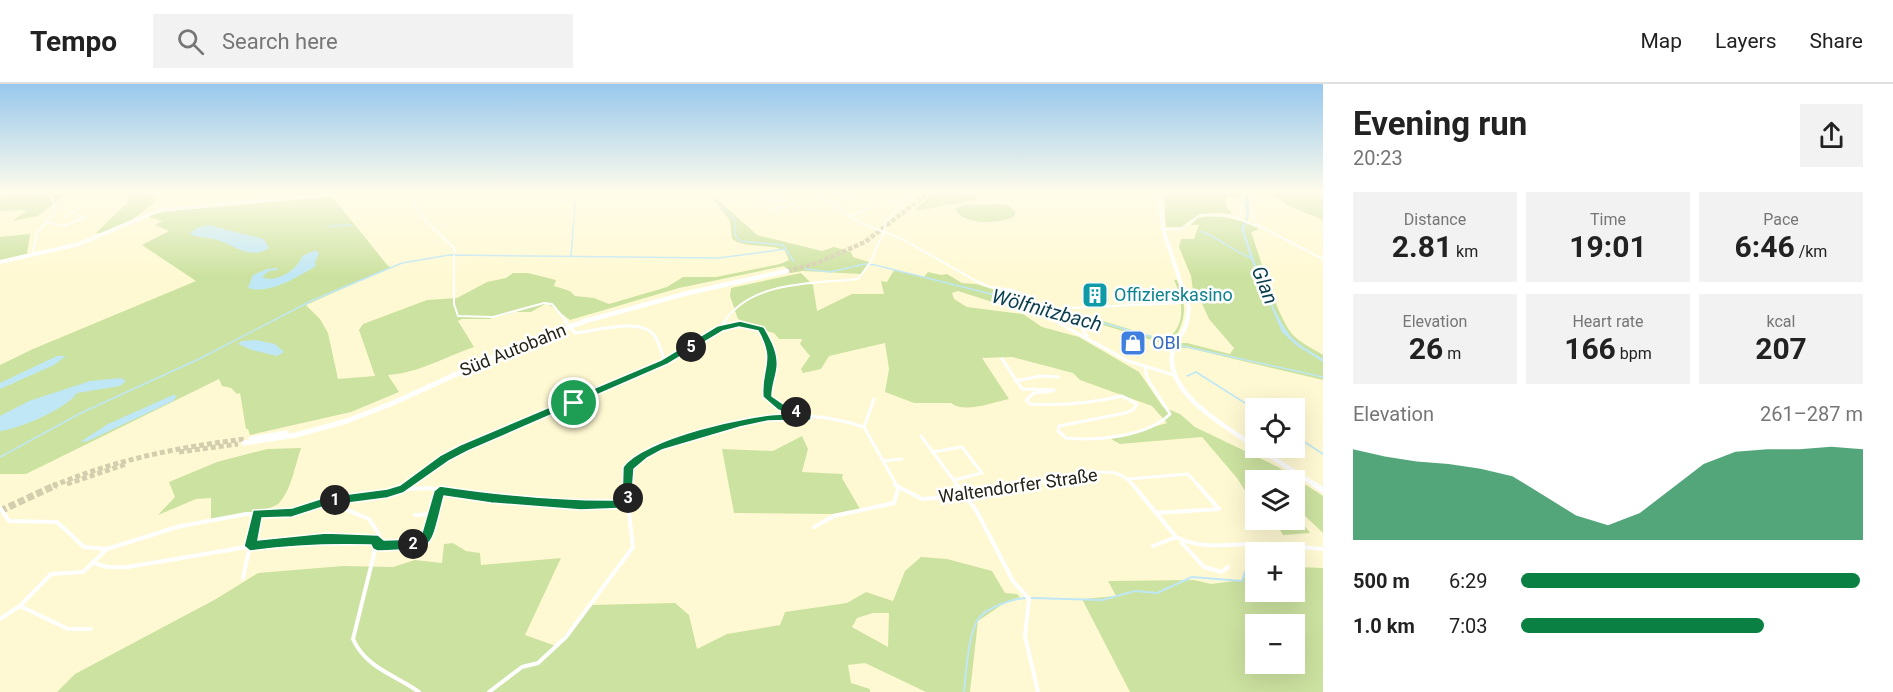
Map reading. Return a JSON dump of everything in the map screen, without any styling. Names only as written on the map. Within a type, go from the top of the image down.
[{"type":"highway","name":"Süd Autobahn","points":[[245,441],[303,434],[347,421],[497,355],[616,311],[786,270]]},
{"type":"main road","points":[[0,262],[79,244],[135,220]]},
{"type":"main road","points":[[1162,220],[1189,308],[1188,323],[1171,358],[1174,375],[1196,405],[1245,439]]},
{"type":"main road","points":[[1273,458],[1323,490]]},
{"type":"street","points":[[32,255],[37,233],[45,222],[52,226],[64,226],[80,220]]},
{"type":"street","points":[[425,220],[454,248],[454,304],[458,316],[493,317],[544,303],[552,304],[575,333],[617,327],[640,327],[653,333],[665,362]]},
{"type":"street","points":[[859,220],[914,245],[974,280],[990,287],[1013,290],[1023,294],[1042,314],[1122,358],[1174,375]]},
{"type":"street","points":[[720,328],[731,312],[743,301],[781,287],[852,281],[861,277],[870,265],[886,220]]},
{"type":"street","points":[[1163,229],[1181,229],[1190,220]]},
{"type":"street","points":[[1243,220],[1323,259]]},
{"type":"street","points":[[1254,220],[1258,227]]},
{"type":"street","points":[[1088,338],[1068,308],[1182,303]]},
{"type":"street","points":[[403,489],[445,458],[464,448],[547,415],[609,384],[665,362],[720,328],[740,324],[761,329],[769,343],[773,365],[767,389],[768,397],[781,407],[808,418]]},
{"type":"street","points":[[1002,359],[1022,389],[1054,390],[1028,396],[1026,399],[1030,404],[1095,402],[1122,396],[1137,404],[1136,408],[1125,413],[1071,422],[1057,428],[1062,436],[1071,439],[1138,431],[1161,423],[1169,417],[1166,406],[1147,378],[1145,367]]},
{"type":"street","points":[[1015,381],[1041,376],[1058,377]]},
{"type":"street","points":[[864,427],[874,399]]},
{"type":"street","points":[[489,692],[522,667],[538,663],[567,637],[622,563],[633,547],[627,505],[628,467],[658,447],[768,417],[843,420],[864,427],[898,489],[894,503],[834,516],[814,527]]},
{"type":"street","points":[[921,436],[989,532],[1013,581],[1030,602],[1025,636],[1038,692]]},
{"type":"street","points":[[932,452],[962,447],[982,474],[954,480]]},
{"type":"street","points":[[882,461],[902,459]]},
{"type":"street","name":"Waltendorfer Straße","points":[[898,489],[922,499],[965,496],[1087,475],[1114,473],[1128,479],[1186,474],[1193,478],[1219,509],[1155,513]]},
{"type":"street","points":[[1128,479],[1200,566],[1210,572],[1222,572],[1228,567]]},
{"type":"street","points":[[0,508],[9,521],[57,522],[84,547],[107,549],[177,527],[257,513],[292,513],[326,501],[387,494],[403,489],[419,488],[491,498],[581,505],[627,505]]},
{"type":"street","points":[[94,563],[106,567],[128,567],[299,539],[422,543],[427,539],[440,491]]},
{"type":"street","points":[[326,501],[369,519],[377,529],[378,543],[353,639],[357,651],[368,662],[409,684],[419,692]]},
{"type":"street","points":[[243,578],[257,513]]},
{"type":"street","points":[[415,515],[433,514]]},
{"type":"street","points":[[1153,546],[1176,537]]},
{"type":"street","points":[[1181,541],[1207,546],[1262,544],[1323,549]]},
{"type":"street","points":[[0,619],[20,606],[51,574],[83,572],[107,549]]},
{"type":"street","points":[[20,606],[68,629],[91,629]]},
{"type":"green space","points":[[109,220],[130,220],[111,231],[96,233]]},
{"type":"green space","points":[[160,220],[351,220],[391,267],[306,305],[320,319],[328,333],[338,379],[375,376],[359,330],[363,324],[427,300],[457,298],[487,282],[506,278],[513,273],[528,273],[556,280],[554,286],[570,291],[575,296],[594,298],[609,304],[667,287],[683,277],[716,277],[780,264],[789,260],[785,251],[778,248],[745,244],[732,239],[730,220],[741,220],[757,235],[822,251],[834,247],[851,252],[853,257],[869,262],[861,274],[803,271],[791,273],[784,266],[679,288],[570,320],[547,303],[531,312],[515,312],[489,319],[462,319],[458,321],[474,347],[421,368],[388,375],[399,392],[351,412],[250,435],[246,429],[240,393],[237,394],[231,388],[222,386],[219,379],[26,474],[0,474],[0,365],[196,281],[142,245],[169,231],[155,225],[162,221]]},
{"type":"green space","points":[[972,220],[1000,220],[993,222]]},
{"type":"green space","points":[[1166,220],[1190,220],[1182,227],[1166,227]]},
{"type":"green space","points":[[1195,220],[1239,220],[1259,229],[1251,232],[1277,307],[1292,334],[1323,355],[1323,380],[1188,348],[1177,348],[1181,343],[1187,343],[1230,354],[1234,348],[1209,319],[1200,299],[1194,298],[1191,276],[1179,247],[1181,239],[1194,239],[1199,225],[1191,225]]},
{"type":"green space","points":[[30,234],[27,254],[0,260],[0,237]]},
{"type":"green space","points":[[894,270],[924,277],[928,272],[947,274],[962,283],[976,284],[1008,294],[1024,306],[1014,309],[958,291],[952,293],[954,299],[967,307],[1023,314],[1042,327],[1079,337],[1139,372],[1163,407],[1180,414],[1195,427],[1245,451],[1245,458],[1259,458],[1283,470],[1245,470],[1245,491],[1202,437],[1120,444],[1111,439],[1167,423],[1152,406],[1080,380],[1073,373],[1012,357],[982,358],[1009,399],[971,407],[951,403],[914,403],[885,392],[889,369],[885,343],[829,356],[821,369],[803,373],[801,369],[810,356],[800,344],[802,339],[779,339],[774,333],[738,319],[730,296],[731,288],[801,273],[813,285],[817,311],[852,294],[884,294],[881,281],[887,282]]},
{"type":"green space","points":[[1174,280],[1177,280],[1181,290],[1184,314],[1171,346],[1074,316],[1093,318],[1162,339],[1176,330],[1180,322],[1180,296]]},
{"type":"green space","points":[[802,436],[808,449],[802,472],[843,474],[842,478],[860,509],[832,514],[734,513],[722,449],[773,451]]},
{"type":"green space","points":[[301,448],[288,490],[275,506],[238,516],[211,520],[211,498],[196,499],[158,515],[175,497],[169,482],[217,462],[267,449]]},
{"type":"green space","points":[[1305,484],[1323,496],[1323,533],[1305,516]]},
{"type":"green space","points":[[1305,526],[1310,533],[1283,535],[1280,530],[1305,530]]},
{"type":"green space","points":[[453,543],[466,551],[480,553],[481,565],[561,558],[525,635],[556,646],[589,605],[675,603],[689,615],[697,649],[727,634],[780,625],[785,612],[847,603],[866,592],[893,601],[905,571],[921,557],[947,559],[992,571],[1005,593],[1017,594],[1020,597],[1006,602],[978,621],[970,692],[926,692],[865,663],[848,665],[851,683],[870,689],[870,692],[57,692],[75,674],[216,599],[258,573],[343,566],[393,567],[415,560],[442,563],[444,544]],"holes":[[[873,613],[889,613],[888,647],[852,627],[857,618]]]},
{"type":"green space","points":[[1305,567],[1323,568],[1323,692],[1130,692],[1082,599],[1116,596],[1108,581],[1194,580],[1211,584],[1242,580],[1245,576],[1245,602],[1305,602]]},
{"type":"water","points":[[1247,220],[1244,230],[1257,268],[1274,308],[1289,335],[1323,359],[1323,362],[1296,345],[1282,332],[1251,259],[1241,229]]},
{"type":"water","points":[[208,225],[264,239],[269,248],[262,252],[248,252],[221,241],[190,234],[196,228]]},
{"type":"water","points":[[316,250],[319,254],[315,262],[316,266],[301,275],[275,287],[248,288],[253,275],[267,269],[277,268],[278,270],[269,271],[262,277],[267,279],[280,277],[296,266],[302,256]]},
{"type":"water","points":[[256,340],[275,344],[284,352],[277,356],[238,344],[242,341]]},
{"type":"water","points":[[57,356],[66,356],[54,365],[0,389],[0,383]]},
{"type":"water","points":[[121,378],[126,381],[120,386],[77,393],[63,405],[42,417],[0,431],[0,416],[29,401],[90,381]]},
{"type":"water","points":[[173,395],[177,396],[173,401],[88,441],[80,442],[108,424]]},
{"type":"waterway","points":[[571,256],[574,220]]},
{"type":"waterway","name":"Wölfnitzbach","points":[[735,220],[735,235],[740,241],[783,245],[786,249]]},
{"type":"waterway","points":[[329,226],[352,225]]},
{"type":"waterway","points":[[1200,231],[1251,258]]},
{"type":"waterway","points":[[0,457],[81,413],[199,359],[311,301],[402,263],[449,255],[719,258],[786,249]]},
{"type":"waterway","name":"Wölfnitzbach","points":[[786,249],[794,262]]},
{"type":"waterway","name":"Wölfnitzbach","points":[[805,269],[830,272],[865,264],[875,265],[1079,316],[1174,343]]},
{"type":"waterway","name":"Wölfnitzbach","points":[[1178,345],[1323,377]]},
{"type":"waterway","points":[[1187,376],[1196,372],[1245,403]]},
{"type":"waterway","points":[[1305,442],[1323,454]]},
{"type":"waterway","points":[[1031,598],[1102,600],[1135,591],[1157,593],[1192,577],[1242,581],[1245,572]]},
{"type":"waterway","points":[[964,692],[970,643],[975,624],[988,610],[1001,604],[1026,598]]},
{"type":"tunnel","points":[[787,271],[817,263],[865,242],[893,220]]},
{"type":"tunnel","points":[[53,486],[99,469],[147,456],[245,439]]},
{"type":"tunnel","points":[[179,452],[238,444]]},
{"type":"tunnel","points":[[67,484],[126,464]]},
{"type":"tunnel","points":[[0,511],[56,485]]},
{"type":"place","name":"Offizierskasino","points":[[1095,295]]},
{"type":"place","name":"OBI","points":[[1133,343]]},
{"type":"route","points":[[740,324],[761,329],[769,343],[773,365],[767,389],[768,397],[773,403],[808,418],[768,417],[658,447],[632,462],[628,467],[627,505],[581,505],[458,495],[440,491],[427,539],[420,544],[377,546],[378,540],[326,538],[250,546],[257,513],[292,513],[326,501],[387,494],[403,489],[445,458],[464,448],[574,403],[609,384],[665,362],[720,328],[740,324]]},
{"type":"water label","name":"Glan","points":[[1265,285]]}]
